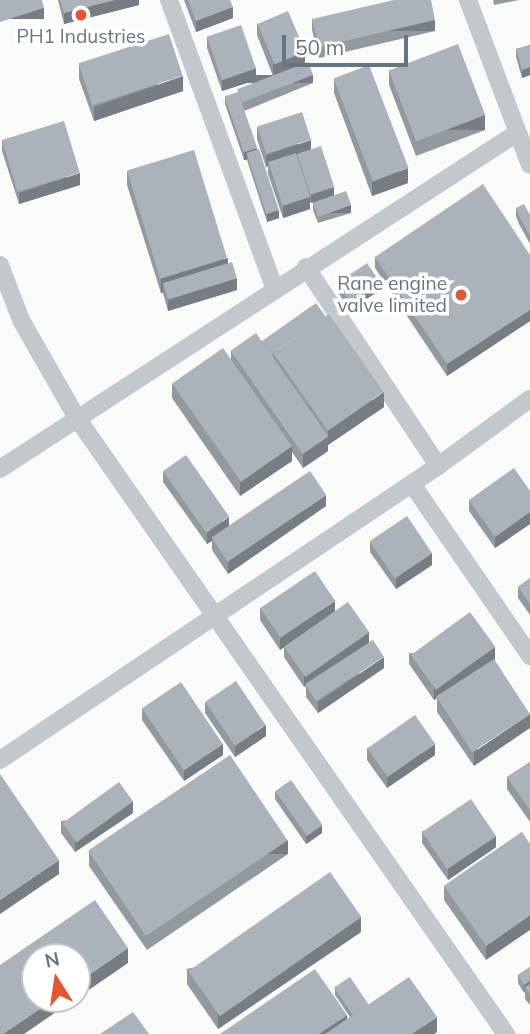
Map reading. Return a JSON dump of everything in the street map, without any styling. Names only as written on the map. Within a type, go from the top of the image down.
[{"type":"street","points":[[169,0],[274,287]]},
{"type":"street","points":[[468,0],[530,165]]},
{"type":"street","points":[[0,469],[274,287],[517,133]]},
{"type":"street","points":[[0,265],[21,320],[77,418],[217,615],[506,1034]]},
{"type":"street","points":[[306,267],[438,467]]},
{"type":"street","points":[[0,760],[438,467],[530,399]]},
{"type":"street","points":[[412,484],[530,656]]},
{"type":"building","points":[[0,0],[42,0],[44,8],[0,22]]},
{"type":"building","points":[[60,0],[115,0],[64,13]]},
{"type":"building","points":[[188,0],[230,0],[233,7],[196,21]]},
{"type":"building","points":[[394,0],[431,0],[435,20],[319,47],[312,19]]},
{"type":"building","points":[[288,11],[305,52],[275,64],[258,24]]},
{"type":"building","points":[[241,25],[256,68],[222,80],[207,37]]},
{"type":"building","points":[[169,34],[183,76],[92,105],[79,63]]},
{"type":"building","points":[[458,44],[485,115],[416,141],[389,71]]},
{"type":"building","points":[[530,45],[530,67],[522,70],[516,49]]},
{"type":"building","points":[[308,62],[313,75],[242,102],[237,89]]},
{"type":"building","points":[[369,65],[408,168],[373,181],[334,79]]},
{"type":"building","points":[[238,92],[257,148],[244,152],[225,97]]},
{"type":"building","points":[[302,112],[311,140],[266,154],[257,127]]},
{"type":"building","points":[[64,121],[80,173],[18,192],[2,140]]},
{"type":"building","points":[[321,146],[334,187],[311,195],[297,154]]},
{"type":"building","points":[[259,149],[279,210],[266,214],[247,153]]},
{"type":"building","points":[[194,150],[227,258],[160,279],[127,170]]},
{"type":"building","points":[[296,153],[310,197],[283,206],[268,162]]},
{"type":"building","name":"Rane engine valve limited","points":[[483,184],[530,255],[530,310],[447,364],[375,257]]},
{"type":"building","points":[[346,191],[351,205],[318,217],[313,203]]},
{"type":"building","points":[[524,204],[530,215],[530,236],[516,208]]},
{"type":"building","points":[[232,262],[237,278],[168,299],[163,283]]},
{"type":"building","points":[[367,263],[380,282],[350,302],[337,283]]},
{"type":"building","points":[[316,303],[326,317],[272,356],[262,341]]},
{"type":"building","points":[[329,314],[383,392],[328,431],[273,353]]},
{"type":"building","points":[[256,333],[328,436],[303,454],[231,351]]},
{"type":"building","points":[[223,348],[292,446],[241,482],[172,384]]},
{"type":"building","points":[[186,455],[229,516],[206,532],[163,471]]},
{"type":"building","points":[[514,468],[530,491],[530,512],[495,537],[469,500]]},
{"type":"building","points":[[310,471],[326,495],[228,562],[211,538]]},
{"type":"building","points":[[407,516],[432,553],[395,578],[370,541]]},
{"type":"building","points":[[315,571],[335,601],[280,638],[260,608]]},
{"type":"building","points":[[530,578],[530,604],[518,587]]},
{"type":"building","points":[[348,602],[369,632],[305,677],[284,647]]},
{"type":"building","points":[[470,612],[495,647],[436,690],[411,655]]},
{"type":"building","points":[[373,640],[384,657],[316,701],[305,684]]},
{"type":"building","points":[[494,659],[530,714],[472,752],[436,697]]},
{"type":"building","points":[[236,681],[266,725],[235,746],[205,702]]},
{"type":"building","points":[[181,682],[223,744],[184,770],[142,708]]},
{"type":"building","points":[[415,715],[435,744],[388,777],[367,748]]},
{"type":"building","points":[[230,755],[288,840],[146,936],[88,851]]},
{"type":"building","points":[[530,762],[530,810],[507,777]]},
{"type":"building","points":[[0,774],[59,860],[0,900]]},
{"type":"building","points":[[291,780],[323,825],[307,836],[275,791]]},
{"type":"building","points":[[119,782],[133,801],[76,843],[62,823]]},
{"type":"building","points":[[471,799],[496,836],[447,869],[422,832]]},
{"type":"building","points":[[522,832],[530,844],[530,915],[486,946],[444,886]]},
{"type":"building","points":[[330,872],[362,917],[220,1016],[188,971]]},
{"type":"building","points":[[95,900],[128,948],[91,973],[91,943],[32,943]]},
{"type":"building","points":[[21,951],[21,1013],[34,1013],[3,1034],[0,1034],[0,965]]},
{"type":"building","points":[[530,967],[530,981],[524,985],[518,975]]},
{"type":"building","points":[[315,969],[347,1015],[319,1034],[220,1034]]},
{"type":"building","points":[[350,977],[369,1005],[353,1016],[334,988]]},
{"type":"building","points":[[409,977],[437,1017],[412,1034],[325,1034]]},
{"type":"building","points":[[133,1012],[149,1034],[100,1034]]},
{"type":"place","name":"PH1 Industries","points":[[81,15]]},
{"type":"place","name":"Rane engine valve limited","points":[[461,295]]}]
